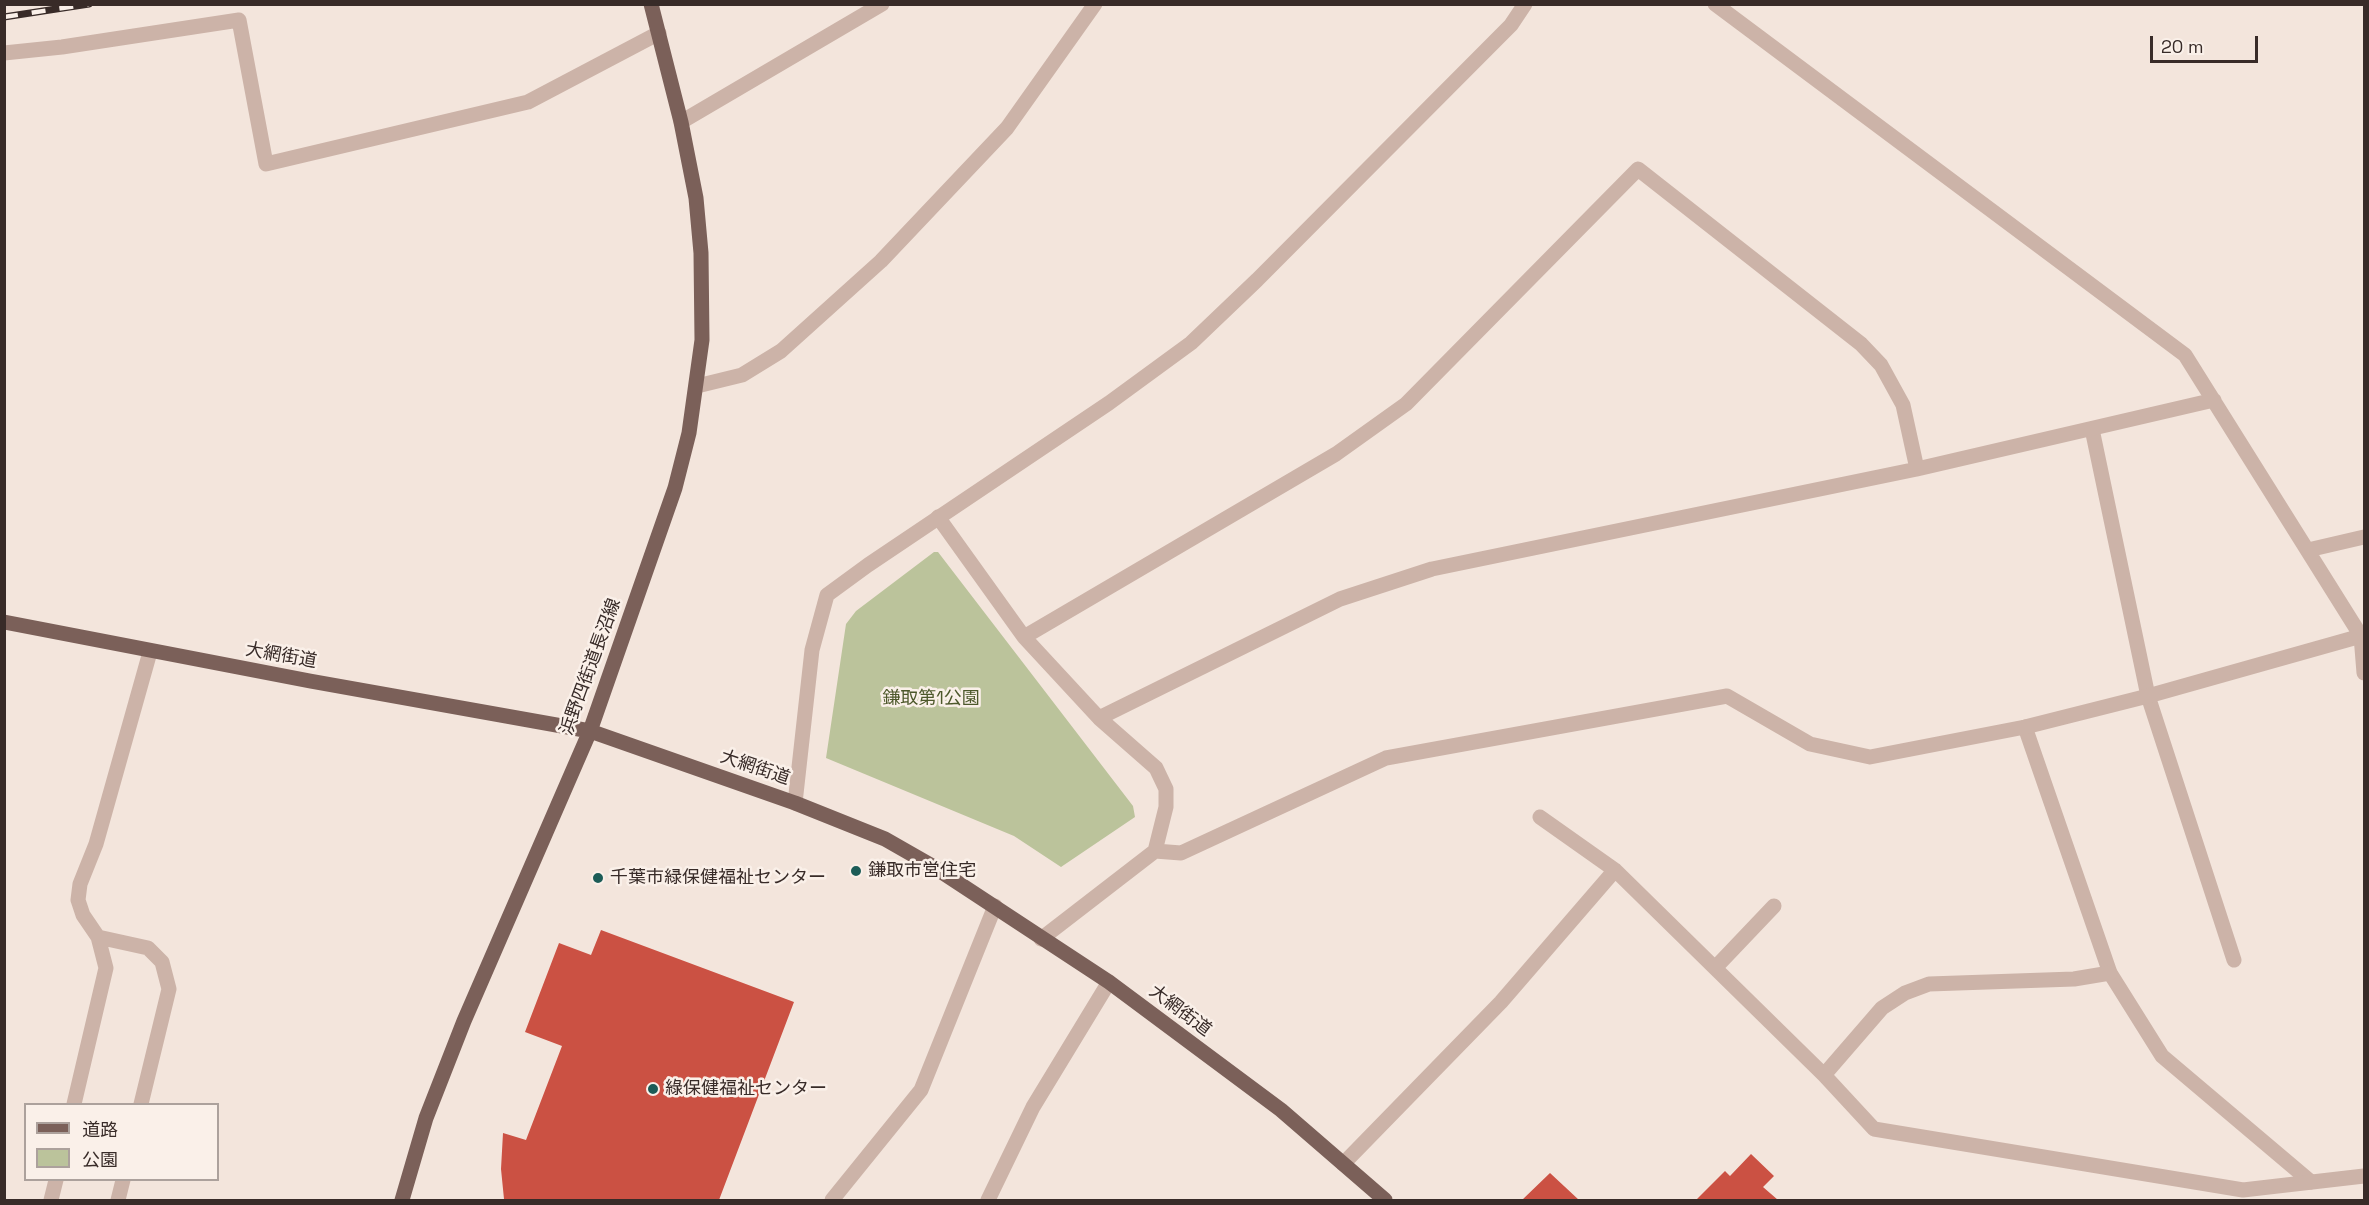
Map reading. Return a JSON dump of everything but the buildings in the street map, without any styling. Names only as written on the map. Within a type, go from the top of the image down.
[{"type":"main road","name":"浜野四街道長沼線","points":[[402,1200],[426,1118],[464,1021],[590,731],[675,488],[689,434],[702,340],[701,253],[696,198],[681,122],[651,4]]},
{"type":"main road","name":"大網街道","points":[[4,622],[150,652],[590,731],[795,803],[885,838],[995,906],[1041,939],[1109,982],[1281,1110],[1385,1200]]},
{"type":"street","points":[[681,122],[882,4]]},
{"type":"street","points":[[697,386],[742,375],[781,351],[881,261],[1006,128],[1095,4]]},
{"type":"street","points":[[795,803],[812,650],[827,596],[939,517],[1109,403],[1191,343],[1511,26],[1525,4]]},
{"type":"street","points":[[1715,4],[2185,356],[2361,636],[2364,673]]},
{"type":"street","points":[[4,53],[63,47],[239,20],[266,164],[528,102],[658,33]]},
{"type":"street","points":[[1024,637],[1336,454],[1406,404],[1638,169],[1862,344],[1881,365],[1903,405],[1917,469]]},
{"type":"street","points":[[1099,718],[1340,599],[1432,568],[1917,469],[2214,400]]},
{"type":"street","points":[[2092,429],[2148,696],[2234,960]]},
{"type":"street","points":[[939,517],[1024,637],[1099,718],[1156,768],[1166,789],[1166,807],[1155,850],[1041,939]]},
{"type":"street","points":[[2308,550],[2364,537]]},
{"type":"street","points":[[1155,850],[1181,852],[1386,758],[1727,696],[1810,744],[1870,757],[2025,727],[2148,696],[2361,636]]},
{"type":"street","points":[[74,1103],[106,968],[98,936],[83,915],[78,900],[80,884],[96,844],[150,652]]},
{"type":"street","points":[[2025,727],[2110,973],[2162,1056],[2311,1182]]},
{"type":"street","points":[[1540,817],[1615,870],[1824,1075],[1874,1129],[2243,1190],[2364,1176]]},
{"type":"street","points":[[1343,1164],[1501,1002],[1615,870]]},
{"type":"street","points":[[832,1200],[921,1090],[995,906]]},
{"type":"street","points":[[1715,968],[1774,906]]},
{"type":"street","points":[[98,936],[148,948],[162,962],[169,989],[141,1103]]},
{"type":"street","points":[[1824,1075],[1882,1008],[1905,993],[1929,984],[2074,979],[2110,973]]},
{"type":"street","points":[[988,1200],[1033,1107],[1109,982]]},
{"type":"street","points":[[51,1200],[56,1181]]},
{"type":"street","points":[[118,1200],[123,1181]]},
{"type":"green space","name":"鎌取第1公園","points":[[934,552],[938,552],[1133,806],[1135,817],[1061,867],[1014,836],[826,758],[846,624],[856,611]]},
{"type":"railway","points":[[4,17],[89,4]]},
{"type":"place","name":"鎌取市営住宅","points":[[856,871]]},
{"type":"place","name":"千葉市緑保健福祉センター","points":[[598,878]]},
{"type":"place","name":"綠保健福祉センター","points":[[653,1089]]}]
